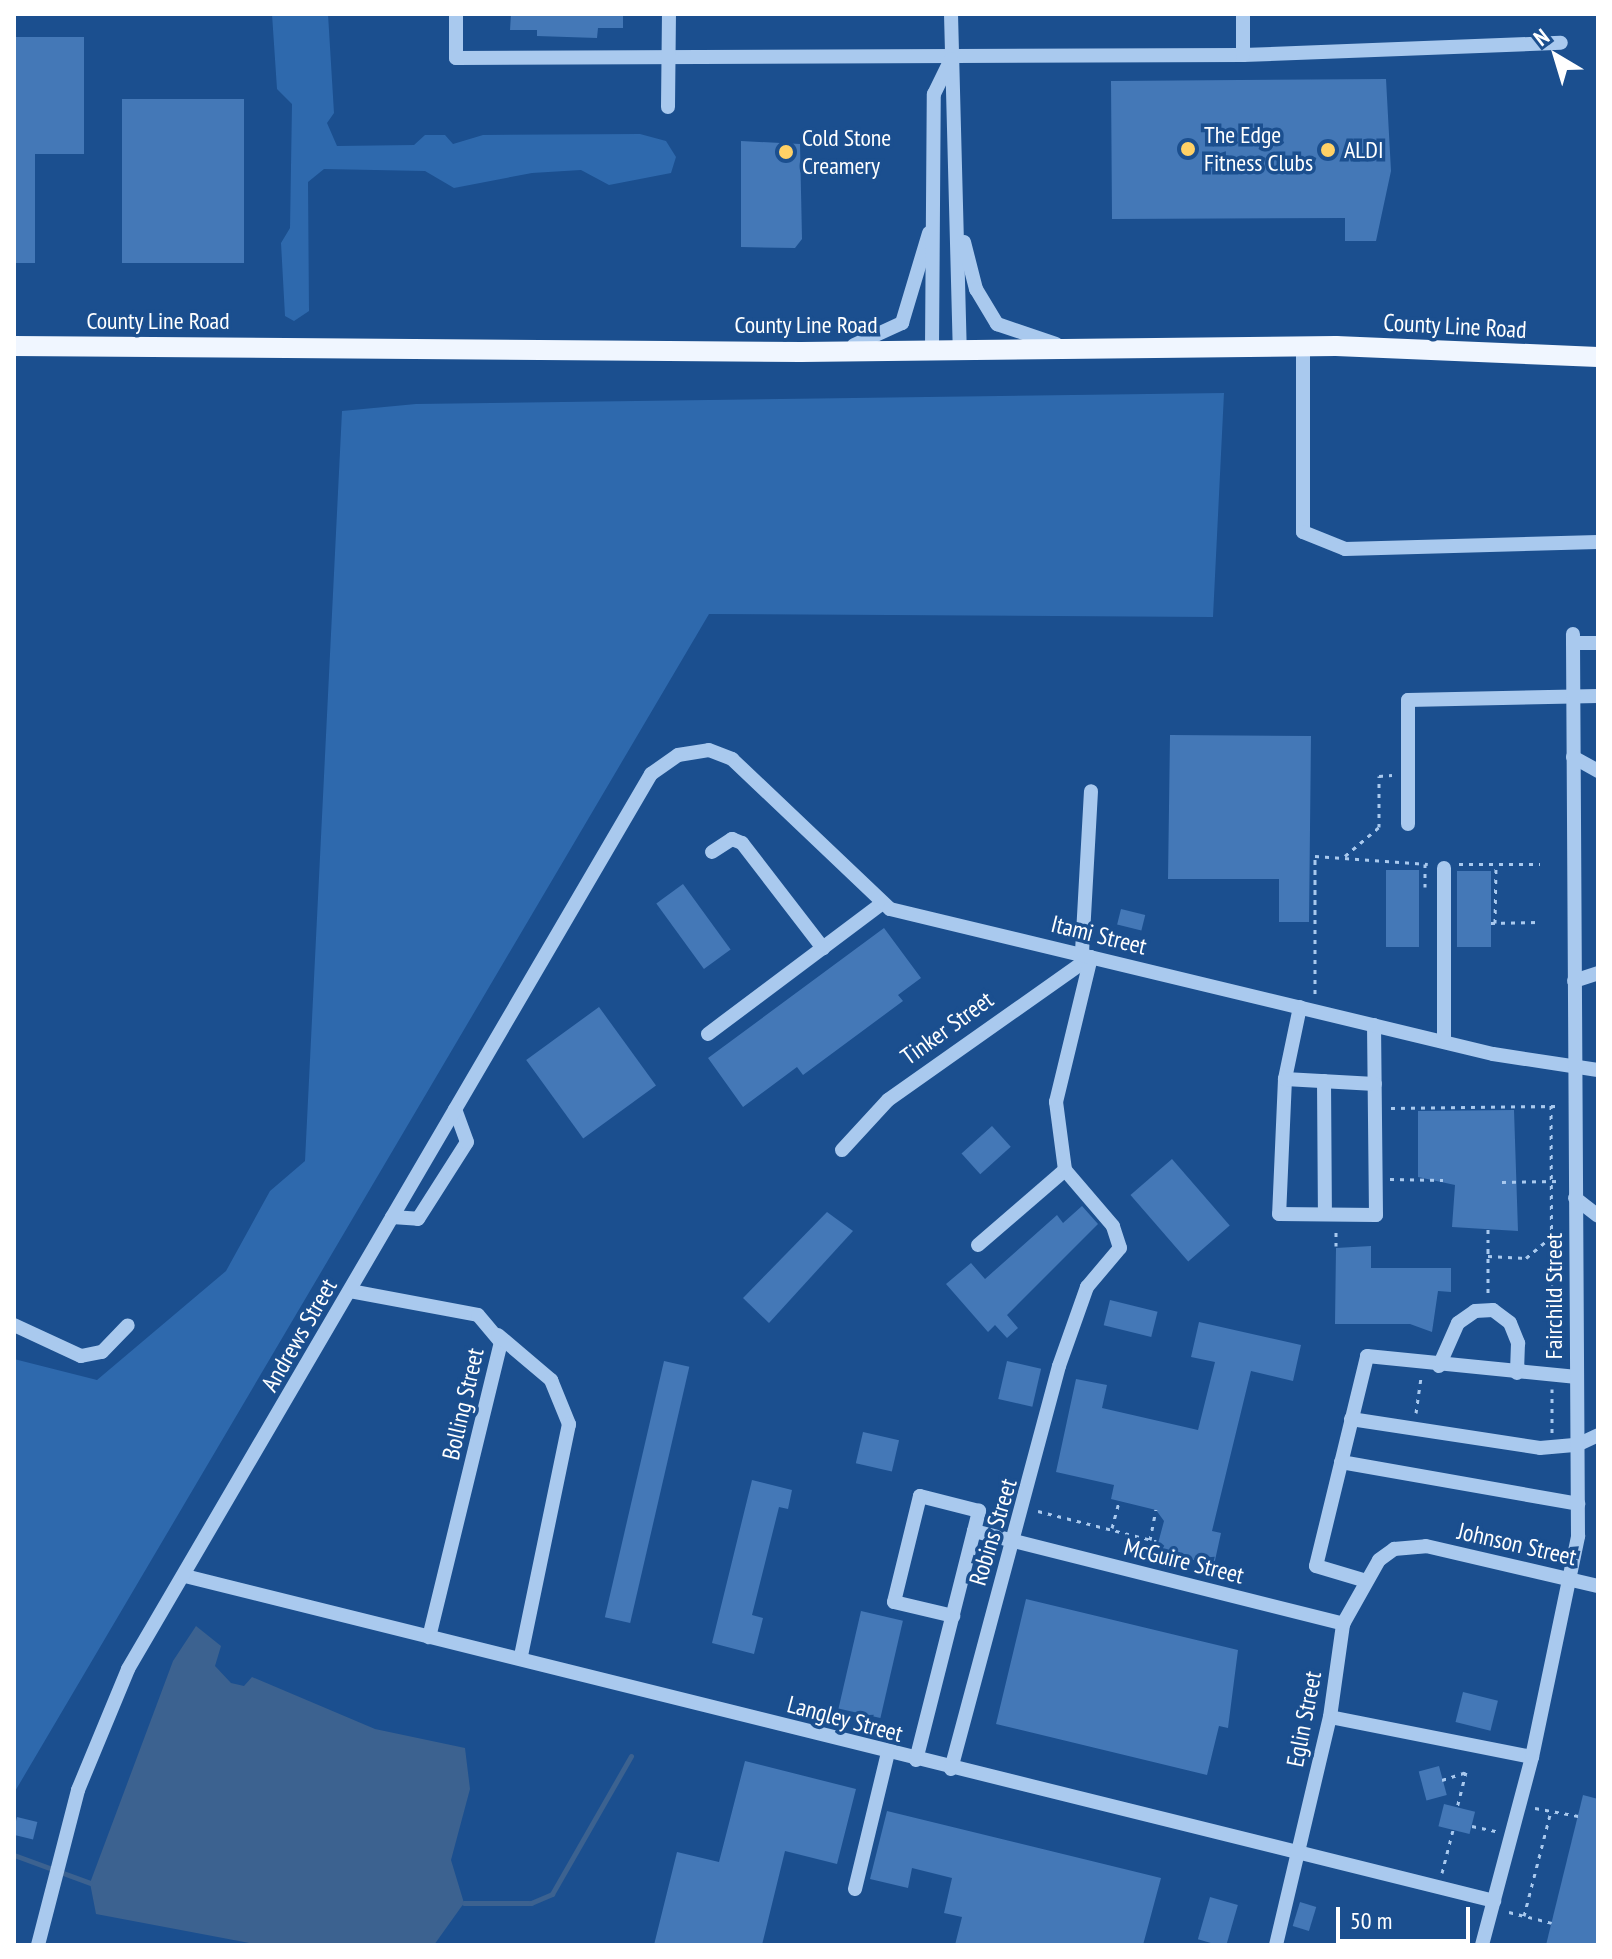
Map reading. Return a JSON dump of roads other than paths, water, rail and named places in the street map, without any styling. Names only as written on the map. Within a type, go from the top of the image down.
[{"type":"main road","name":"County Line Road","points":[[14,346],[801,352],[1303,347],[1598,357]]},
{"type":"street","points":[[456,14],[456,58],[951,59],[1243,55],[1561,43]]},
{"type":"street","points":[[668,107],[669,14]]},
{"type":"street","points":[[951,14],[959,220],[960,350]]},
{"type":"street","points":[[1243,14],[1243,55]]},
{"type":"street","points":[[932,349],[934,94],[951,59]]},
{"type":"street","points":[[801,352],[866,344],[902,323],[934,217]]},
{"type":"street","points":[[959,220],[976,289],[997,324],[1075,349]]},
{"type":"street","points":[[1303,347],[1303,532],[1345,549],[1598,542]]},
{"type":"street","name":"Fairchild Street","points":[[1482,1945],[1532,1757],[1574,1581],[1578,1504],[1577,1377],[1587,1200],[1575,1180],[1573,638],[1598,643]]},
{"type":"street","points":[[1408,824],[1408,700],[1598,696]]},
{"type":"street","name":"Andrews Street","points":[[36,1944],[99,1732],[185,1576],[651,774],[688,751],[732,759],[881,904]]},
{"type":"street","points":[[1573,757],[1598,771]]},
{"type":"street","points":[[978,1245],[1065,1170],[1056,1102],[1086,955],[1091,791]]},
{"type":"street","points":[[712,852],[732,839],[742,843],[823,948]]},
{"type":"street","points":[[1444,1041],[1445,865]]},
{"type":"street","points":[[708,1034],[881,904]]},
{"type":"street","name":"Itami Street","points":[[881,904],[1374,1025],[1574,1070],[1598,1070]]},
{"type":"street","name":"Tinker Street","points":[[842,1150],[888,1100],[1086,955]]},
{"type":"street","points":[[1574,981],[1598,973]]},
{"type":"street","points":[[1308,1009],[1285,1079],[1279,1214],[1376,1215],[1374,1025]]},
{"type":"street","points":[[1285,1079],[1375,1084]]},
{"type":"street","points":[[1324,1081],[1325,1214]]},
{"type":"street","points":[[392,1217],[418,1219],[467,1142],[455,1109]]},
{"type":"street","name":"Robins Street","points":[[951,1769],[1080,1308],[1087,1287],[1120,1248],[1113,1226],[1065,1170]]},
{"type":"street","points":[[1587,1200],[1598,1216]]},
{"type":"street","name":"Bolling Street","points":[[350,1291],[478,1315],[498,1334],[500,1352],[429,1637]]},
{"type":"street","points":[[1439,1366],[1458,1323],[1475,1311],[1493,1310],[1510,1323],[1518,1343],[1517,1373]]},
{"type":"street","points":[[14,1325],[81,1356],[102,1352],[128,1325]]},
{"type":"street","points":[[498,1334],[551,1380],[569,1424],[521,1656]]},
{"type":"street","points":[[1363,1580],[1316,1566],[1367,1356],[1439,1366],[1577,1377]]},
{"type":"street","points":[[1351,1419],[1552,1447],[1577,1445],[1598,1435]]},
{"type":"street","points":[[1341,1462],[1578,1504]]},
{"type":"street","points":[[916,1760],[953,1616],[979,1511],[920,1496],[894,1602],[953,1616]]},
{"type":"street","name":"McGuire Street","points":[[974,1531],[1343,1624]]},
{"type":"street","name":"Eglin Street","points":[[1276,1945],[1330,1717],[1343,1624],[1363,1580],[1394,1549],[1426,1546]]},
{"type":"street","name":"Johnson Street","points":[[1426,1546],[1598,1586]]},
{"type":"street","name":"Langley Street","points":[[185,1576],[429,1637],[521,1656],[951,1769],[1297,1850],[1438,1886],[1494,1904]]},
{"type":"street","points":[[1330,1717],[1532,1757]]},
{"type":"street","points":[[855,1889],[888,1753]]},
{"type":"waterway","points":[[464,1903],[531,1903],[552,1894],[631,1756]]},
{"type":"waterway","points":[[14,1855],[90,1883]]},
{"type":"place","name":"The Edge Fitness Clubs","points":[[1188,149]]},
{"type":"place","name":"ALDI","points":[[1328,150]]},
{"type":"place","name":"Cold Stone Creamery","points":[[786,152]]}]
